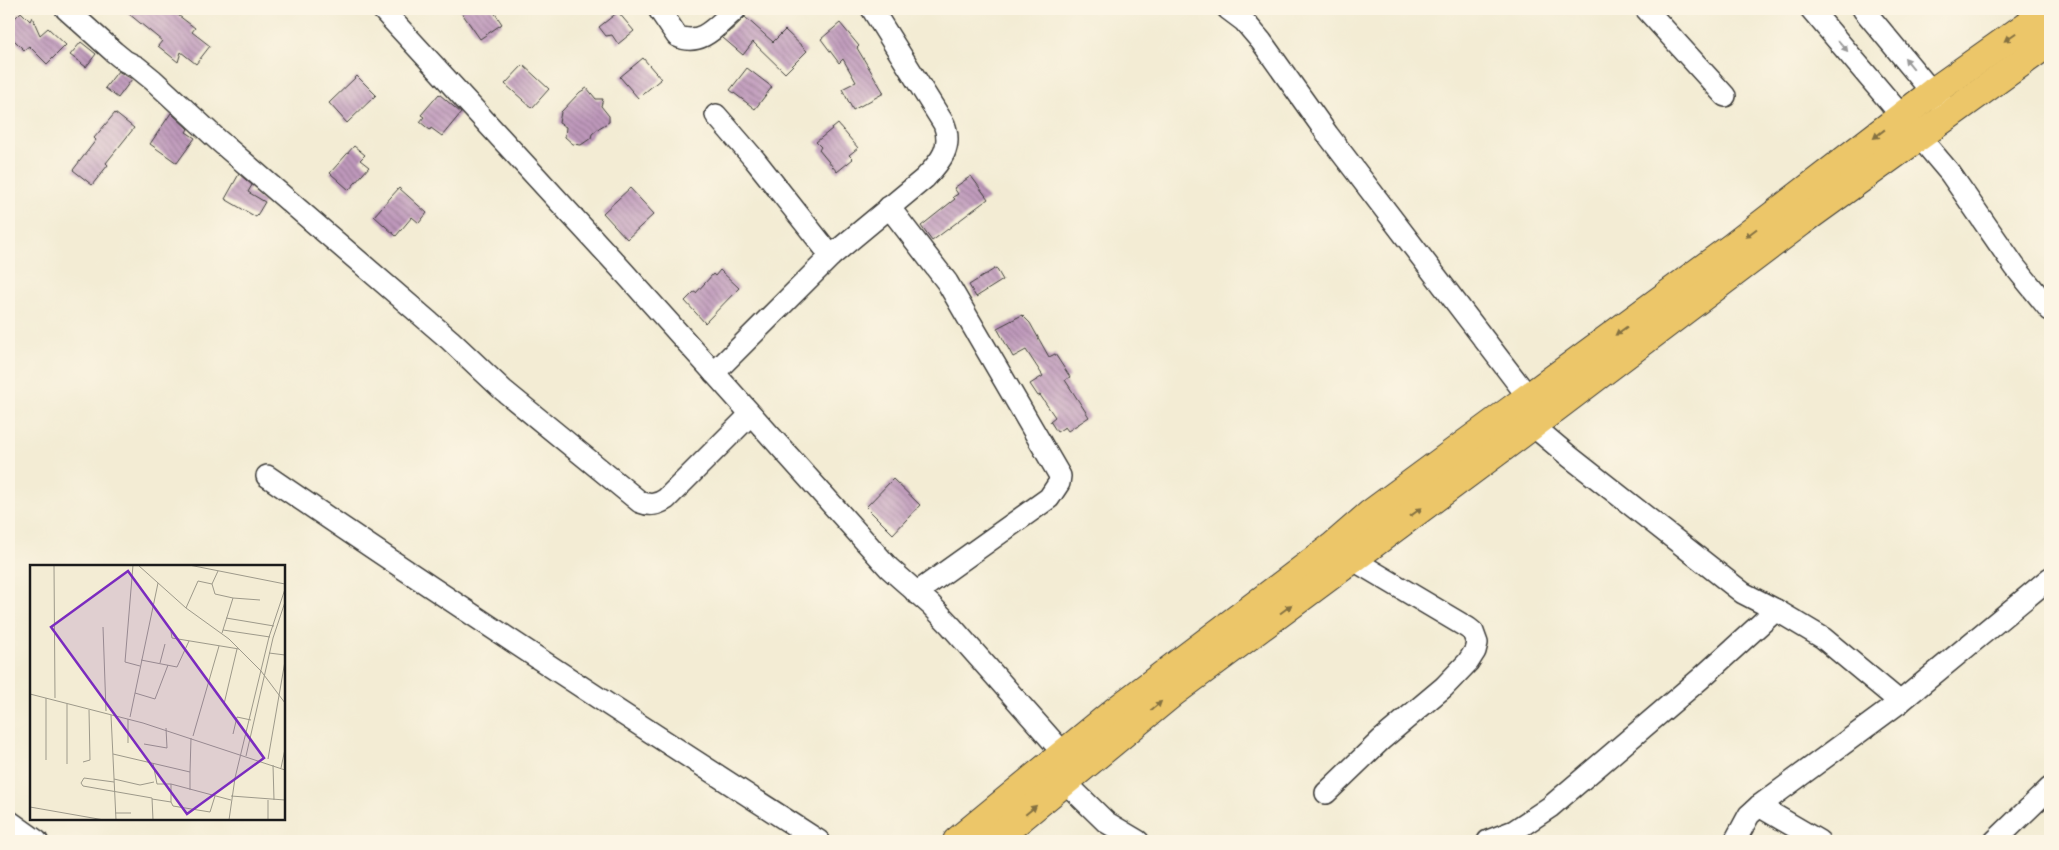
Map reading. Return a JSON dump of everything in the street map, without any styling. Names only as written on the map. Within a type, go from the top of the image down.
[{"type":"main road","points":[[993,841],[1341,553],[1370,514],[1748,236],[1933,92],[2050,9]]},
{"type":"main road","points":[[957,841],[1180,661],[1532,425],[1801,222],[2050,42]]},
{"type":"street","points":[[66,9],[125,61],[137,67],[153,80],[218,140],[450,340],[503,390],[640,502],[648,505],[658,504],[666,499],[750,415]]},
{"type":"street","points":[[382,9],[889,568],[951,626],[1064,754]]},
{"type":"street","points":[[660,11],[677,36],[689,39],[702,37],[714,31],[736,9]]},
{"type":"street","points":[[714,373],[831,256],[925,178],[946,152],[948,133],[944,124],[872,9]]},
{"type":"street","points":[[1228,9],[1244,21],[1261,41],[1334,143],[1529,398]]},
{"type":"street","points":[[1646,9],[1725,96]]},
{"type":"street","points":[[1811,9],[1869,75],[1919,138],[1950,173],[2015,267],[2050,310]]},
{"type":"street","points":[[1863,9],[1951,114]]},
{"type":"street","points":[[716,115],[831,256]]},
{"type":"street","points":[[889,208],[947,282],[1060,476],[1059,483],[1049,498],[916,593]]},
{"type":"street","points":[[1532,425],[1570,458],[1735,587],[1823,638],[1900,702]]},
{"type":"street","points":[[267,476],[651,733],[819,841]]},
{"type":"street","points":[[1326,793],[1381,740],[1444,686],[1468,662],[1476,651],[1477,643],[1476,636],[1468,628],[1410,592],[1341,553]]},
{"type":"street","points":[[1735,841],[1749,815],[1759,806],[1900,702],[2050,578]]},
{"type":"street","points":[[1488,841],[1521,836],[1550,807],[1729,655],[1776,610]]},
{"type":"street","points":[[1065,782],[1106,822],[1138,841]]},
{"type":"street","points":[[1995,841],[2050,788]]},
{"type":"street","points":[[1759,806],[1819,841]]},
{"type":"street","points":[[9,821],[37,841]]},
{"type":"building","points":[[123,9],[170,9],[195,28],[192,32],[210,46],[196,64],[181,52],[178,62],[158,46],[162,41]]},
{"type":"building","points":[[459,9],[492,9],[502,24],[480,39]]},
{"type":"building","points":[[21,12],[30,21],[32,17],[40,35],[48,28],[66,45],[47,64],[29,46],[24,50],[9,35],[9,24]]},
{"type":"building","points":[[618,12],[634,31],[618,44],[612,35],[606,36],[599,27]]},
{"type":"building","points":[[745,17],[773,42],[785,30],[807,51],[785,73],[753,42],[743,55],[723,38]]},
{"type":"building","points":[[840,23],[859,46],[857,48],[884,93],[853,110],[842,89],[856,82],[843,59],[839,63],[821,39]]},
{"type":"building","points":[[81,42],[96,54],[86,67],[70,55]]},
{"type":"building","points":[[643,58],[661,79],[638,98],[620,77]]},
{"type":"building","points":[[523,65],[549,89],[532,108],[505,84]]},
{"type":"building","points":[[747,68],[772,87],[755,109],[730,90]]},
{"type":"building","points":[[118,71],[132,79],[118,98],[105,88]]},
{"type":"building","points":[[357,76],[376,95],[347,123],[329,103]]},
{"type":"building","points":[[587,88],[596,99],[603,99],[601,106],[609,116],[609,122],[599,128],[592,134],[591,138],[581,145],[573,144],[565,137],[566,127],[559,123],[561,112],[580,92]]},
{"type":"building","points":[[439,94],[461,113],[442,136],[420,122],[424,117],[421,115]]},
{"type":"building","points":[[115,113],[134,128],[106,163],[108,165],[92,185],[73,170],[96,140],[94,138]]},
{"type":"building","points":[[171,113],[188,129],[186,132],[195,138],[177,163],[150,144]]},
{"type":"building","points":[[838,124],[858,148],[849,155],[853,159],[837,172],[819,150],[821,147],[816,142]]},
{"type":"building","points":[[354,146],[365,155],[360,160],[369,167],[349,190],[330,173]]},
{"type":"building","points":[[239,174],[252,185],[248,192],[265,202],[256,217],[225,199]]},
{"type":"building","points":[[971,176],[988,199],[932,241],[921,226],[955,199],[953,197],[958,194],[954,188]]},
{"type":"building","points":[[399,188],[427,213],[419,223],[412,217],[396,236],[374,216]]},
{"type":"building","points":[[630,188],[654,214],[627,239],[603,213]]},
{"type":"building","points":[[996,268],[1003,280],[976,297],[969,285]]},
{"type":"building","points":[[720,270],[739,288],[705,323],[685,301],[694,292],[696,293],[713,274],[715,276]]},
{"type":"building","points":[[1022,315],[1030,323],[1049,357],[1055,354],[1070,377],[1065,380],[1089,417],[1068,431],[1065,427],[1057,432],[1050,421],[1055,417],[1030,384],[1043,376],[1026,350],[1013,357],[997,328]]},
{"type":"building","points":[[893,479],[920,505],[893,534],[866,507]]}]
